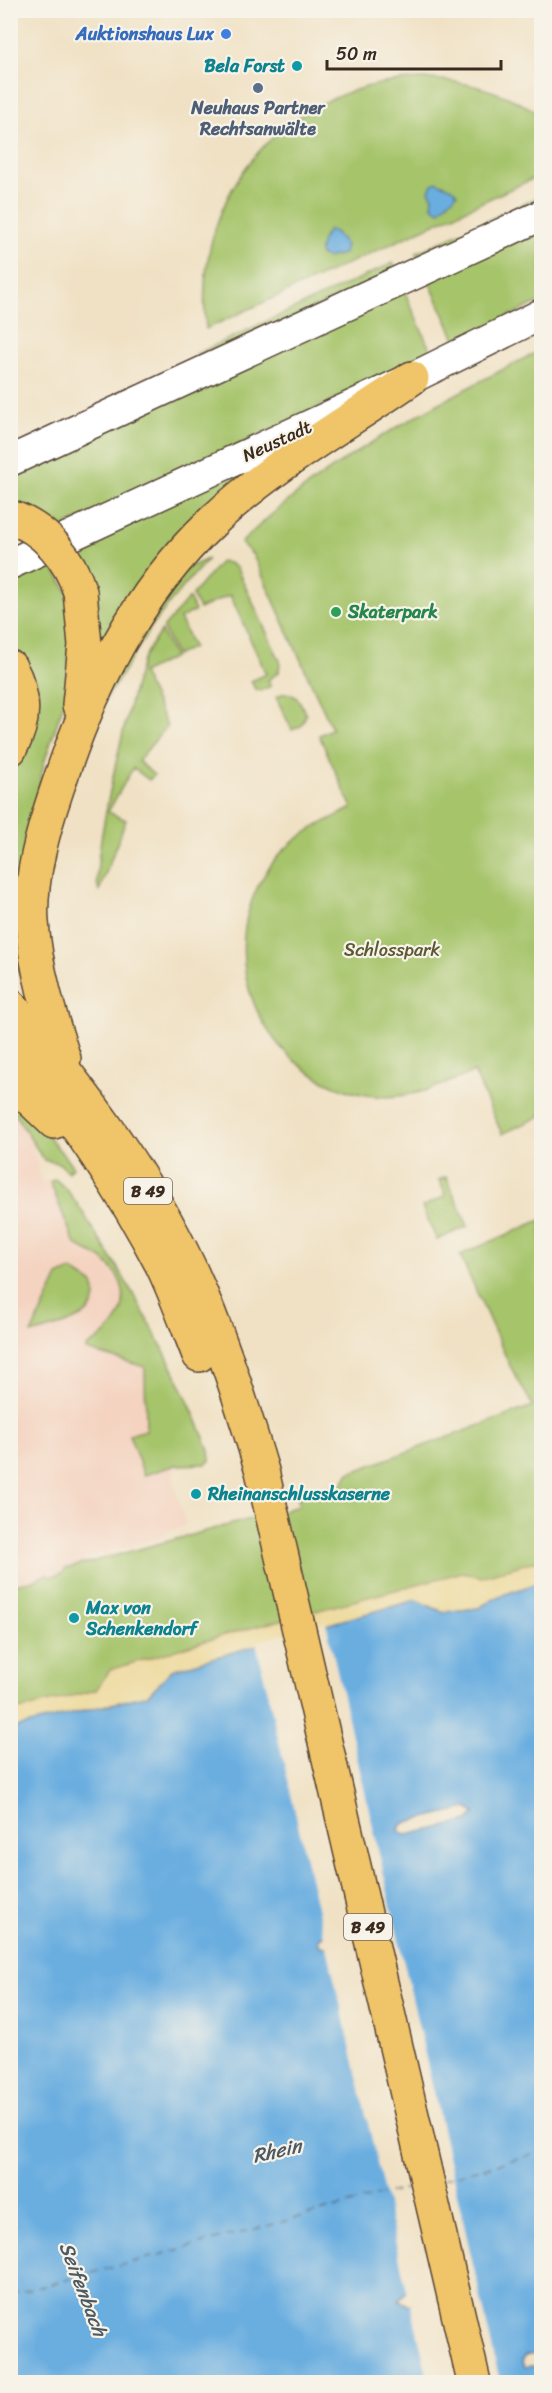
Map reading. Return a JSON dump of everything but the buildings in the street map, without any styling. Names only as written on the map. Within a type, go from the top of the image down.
[{"type":"main road","points":[[69,1075],[51,1019],[34,936],[32,905],[45,828],[75,734],[130,623],[148,595],[185,548],[238,499],[412,378]]},
{"type":"main road","points":[[10,517],[45,537],[61,553],[80,592],[85,645],[75,734]]},
{"type":"main road","points":[[10,667],[18,681],[22,716],[17,736],[10,748]]},
{"type":"main road","name":"B 49","points":[[10,1005],[69,1075],[132,1163],[182,1253],[198,1321],[253,1474],[474,2382]]},
{"type":"main road","name":"B 49","points":[[10,1038],[77,1127],[111,1178],[163,1268],[198,1321]]},
{"type":"main road","points":[[10,1080],[111,1178]]},
{"type":"main road","name":"B 49","points":[[253,1474],[453,2382]]},
{"type":"street","points":[[10,461],[542,215]]},
{"type":"street","name":"Neustadt","points":[[10,564],[412,378],[542,314]]},
{"type":"shaded area","points":[[22,1106],[42,1182],[49,1180],[67,1223],[95,1243],[125,1287],[175,1378],[174,1482],[186,1526],[166,1532],[166,1535],[84,1559],[81,1565],[65,1569],[63,1573],[11,1585],[10,1109]]},
{"type":"green space","points":[[431,79],[488,90],[541,115],[541,175],[206,329],[206,277],[215,230],[233,187],[260,151],[293,121],[334,98],[380,84]]},
{"type":"green space","points":[[541,196],[541,206],[420,262],[416,253]]},
{"type":"green space","points":[[541,224],[541,301],[456,341],[427,277]]},
{"type":"green space","points":[[393,263],[397,271],[200,359],[196,354]]},
{"type":"green space","points":[[403,288],[432,354],[57,530],[11,504],[10,469]]},
{"type":"green space","name":"Schlosspark","points":[[541,350],[541,1116],[502,1134],[474,1072],[437,1087],[400,1096],[373,1096],[333,1085],[299,1064],[272,1036],[254,1003],[244,966],[245,927],[257,889],[280,854],[288,846],[314,828],[352,808],[319,735],[332,729],[253,555],[241,543],[307,486],[345,460],[423,412]]},
{"type":"green space","points":[[326,424],[104,651],[76,551],[124,518]]},
{"type":"green space","points":[[208,559],[154,623],[99,709],[114,673],[189,567]]},
{"type":"green space","points":[[49,561],[70,596],[67,693],[44,763],[23,862],[28,977],[23,978],[11,962],[11,578]]},
{"type":"green space","points":[[221,561],[237,569],[280,661],[279,672],[268,680],[271,686],[260,691],[255,689],[251,681],[266,674],[230,595],[199,609],[192,595]]},
{"type":"green space","points":[[189,598],[195,611],[180,618],[193,647],[176,656],[163,628]]},
{"type":"green space","points":[[161,631],[174,657],[142,673],[167,726],[138,761],[154,775],[149,780],[133,768],[108,812],[126,820],[99,891],[97,877],[105,818],[129,708],[142,662]]},
{"type":"green space","points":[[284,693],[296,697],[306,715],[301,726],[292,730],[276,697]]},
{"type":"green space","points":[[10,1095],[38,1123],[73,1167],[68,1172],[59,1163],[44,1160],[11,1108]]},
{"type":"green space","points":[[446,1177],[468,1226],[437,1240],[422,1207],[446,1196],[439,1180]]},
{"type":"green space","points":[[55,1179],[73,1198],[158,1339],[209,1450],[210,1461],[206,1464],[176,1465],[144,1475],[129,1435],[146,1430],[145,1367],[86,1350],[86,1347],[109,1330],[117,1319],[122,1308],[121,1283],[114,1271],[102,1259],[74,1242],[50,1182]]},
{"type":"green space","points":[[541,1220],[541,1582],[443,1612],[416,1600],[172,1670],[11,1729],[11,1585],[34,1580],[47,1574],[50,1577],[63,1573],[65,1569],[299,1506],[298,1497],[343,1483],[349,1473],[533,1406],[510,1366],[460,1255]]},
{"type":"green space","points":[[71,1270],[93,1284],[95,1296],[92,1306],[86,1314],[76,1320],[31,1334],[58,1276]]},
{"type":"sand","points":[[541,1559],[541,1582],[497,1597],[479,1608],[443,1612],[416,1600],[172,1670],[148,1695],[11,1729],[11,1712],[96,1690],[110,1670],[225,1635],[463,1572],[481,1577]]},
{"type":"water","points":[[437,182],[453,188],[457,194],[439,211],[432,206],[433,197],[429,191],[432,184]]},
{"type":"water","points":[[330,230],[335,232],[346,245],[344,254],[327,258],[320,255],[320,249],[324,237]]},
{"type":"water","points":[[541,1582],[542,2352],[526,2356],[522,2361],[524,2367],[541,2365],[541,2382],[11,2382],[10,1729],[148,1695],[172,1670],[416,1600],[443,1612],[479,1608],[497,1597]],"holes":[[[467,1808],[475,1813],[469,1821],[407,1835],[402,1834],[399,1830],[401,1825],[407,1822]],[[390,1921],[392,1929],[387,1933],[326,1947],[320,1946],[318,1940],[325,1934]],[[469,2278],[476,2283],[471,2290],[408,2305],[399,2300],[406,2292]]]},
{"type":"pier","points":[[326,1622],[500,2382],[429,2382],[410,2301],[470,2288],[473,2283],[469,2281],[408,2295],[326,1943],[386,1930],[390,1925],[386,1923],[324,1937],[256,1642]]},
{"type":"ferry route","points":[[443,2179],[542,2152]]},
{"type":"ferry route","points":[[10,2295],[412,2187]]},
{"type":"place","name":"Auktionshaus Lux","points":[[226,34]]},
{"type":"place","name":"Bela Forst","points":[[297,66]]},
{"type":"place","name":"Neuhaus Partner Rechtsanwälte","points":[[258,88]]},
{"type":"place","name":"Skaterpark","points":[[336,612]]},
{"type":"place","name":"Rheinanschlusskaserne","points":[[196,1494]]},
{"type":"place","name":"Max von Schenkendorf","points":[[74,1618]]},
{"type":"water label","name":"Rhein","points":[[277,2151]]},
{"type":"water label","name":"Seifenbach","points":[[83,2289]]}]
